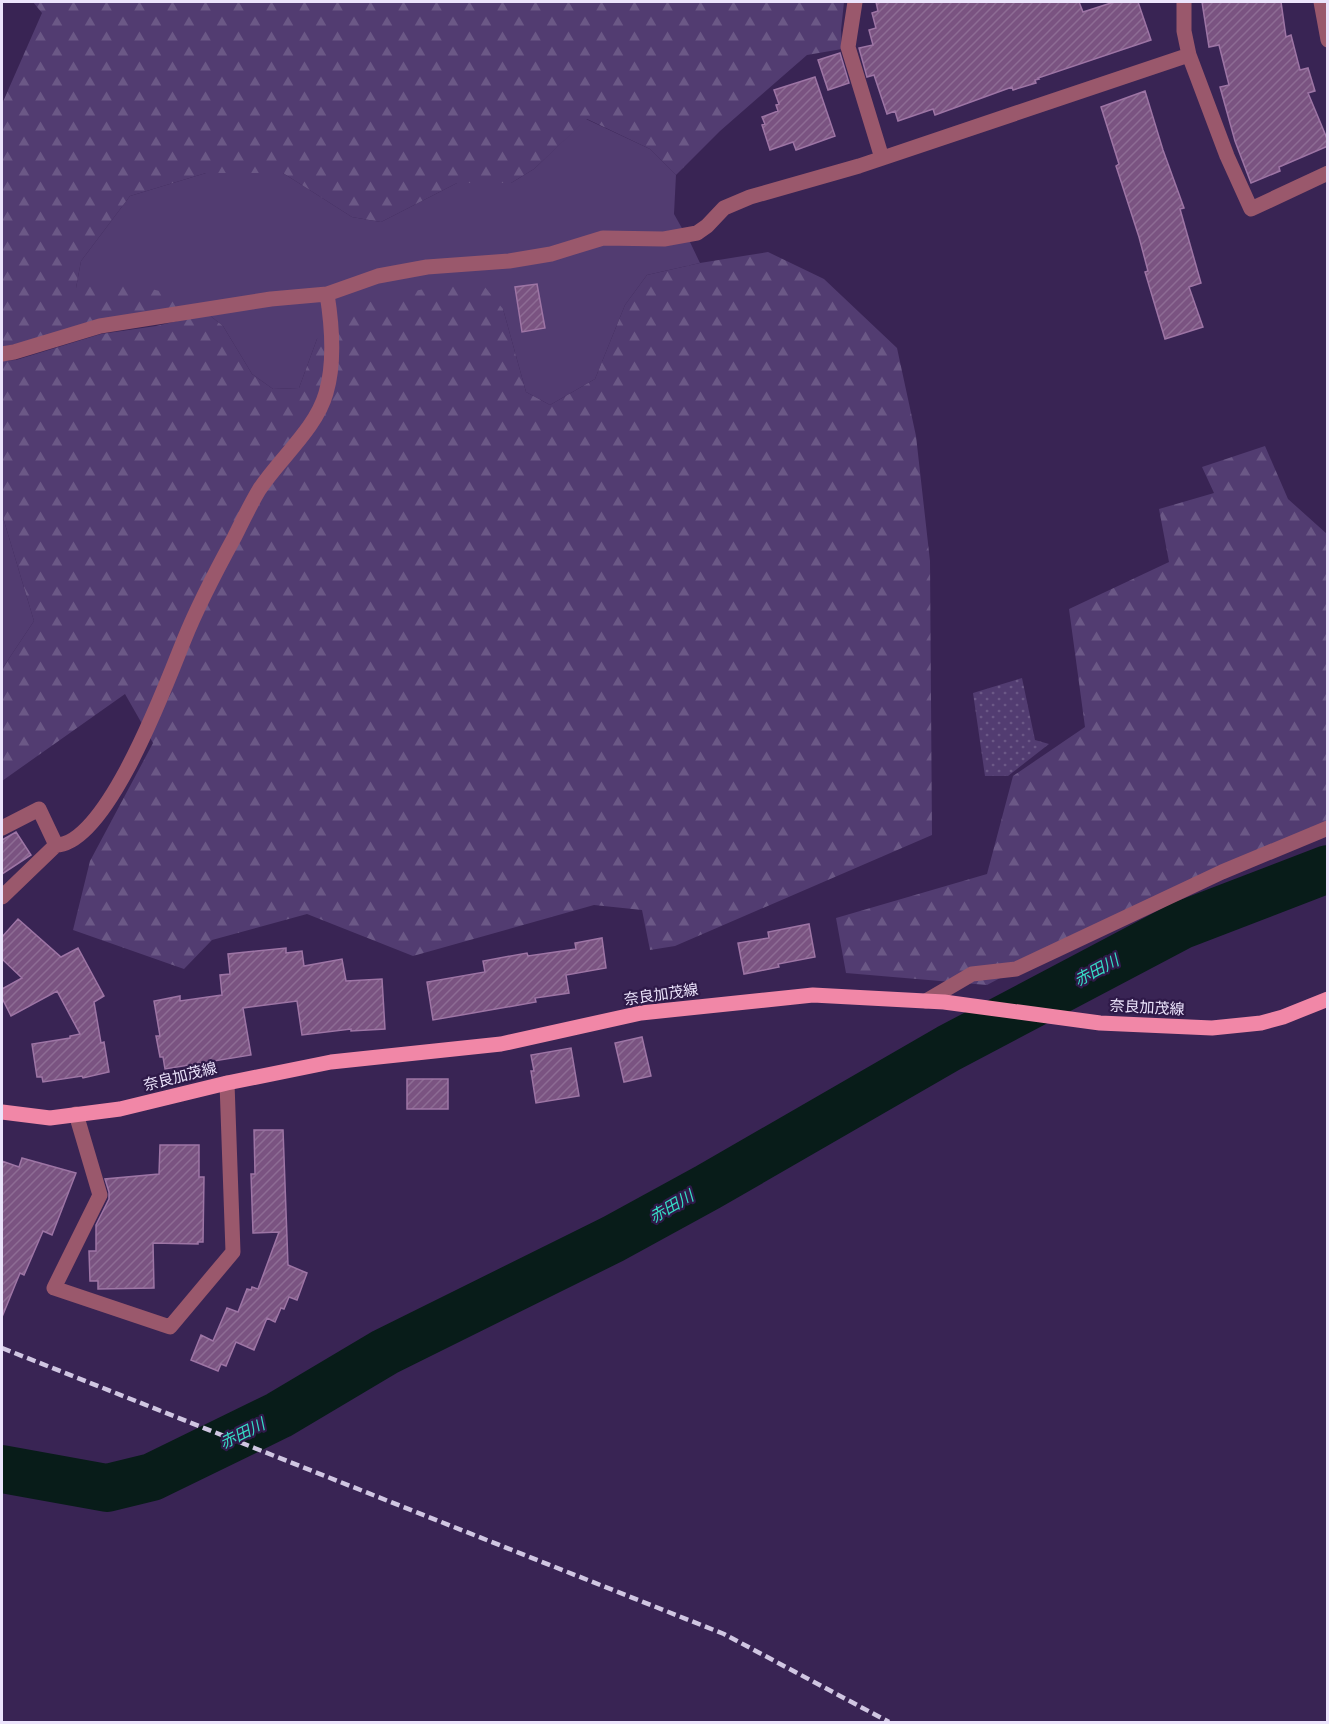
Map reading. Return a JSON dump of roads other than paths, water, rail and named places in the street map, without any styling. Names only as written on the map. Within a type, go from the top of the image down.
[{"type":"main road","name":"奈良加茂線","points":[[2,1112],[50,1118],[120,1109],[227,1083],[331,1062],[501,1044],[641,1013],[813,995],[944,1002],[1100,1023],[1212,1028],[1238,1026],[1283,1017],[1328,999]]},
{"type":"street","points":[[855,2],[848,47],[882,158]]},
{"type":"street","points":[[1184,2],[1184,31],[1189,54],[1227,156],[1251,209],[1328,173]]},
{"type":"street","points":[[1321,2],[1328,40]]},
{"type":"street","points":[[2,354],[100,326],[327,294],[378,276],[428,267],[509,261],[551,254],[603,238],[664,239],[697,233],[724,208],[750,197],[859,166],[1189,54]]},
{"type":"street","points":[[2,897],[56,845],[64,845],[76,838],[116,789],[148,729],[215,573],[260,490],[311,423],[326,396],[332,370],[327,294]]},
{"type":"street","points":[[2,828],[39,809],[56,845]]},
{"type":"street","points":[[926,1001],[972,974],[1016,969],[1222,872],[1328,828]]},
{"type":"street","points":[[76,1114],[100,1195],[54,1288],[170,1327],[233,1252],[227,1083]]},
{"type":"waterway","name":"赤田川","points":[[2,1469],[107,1488],[152,1477],[279,1415],[385,1352],[613,1239],[949,1048],[1182,925],[1328,869]]},
{"type":"railway","points":[[2,1348],[724,1634],[889,1722]]}]
